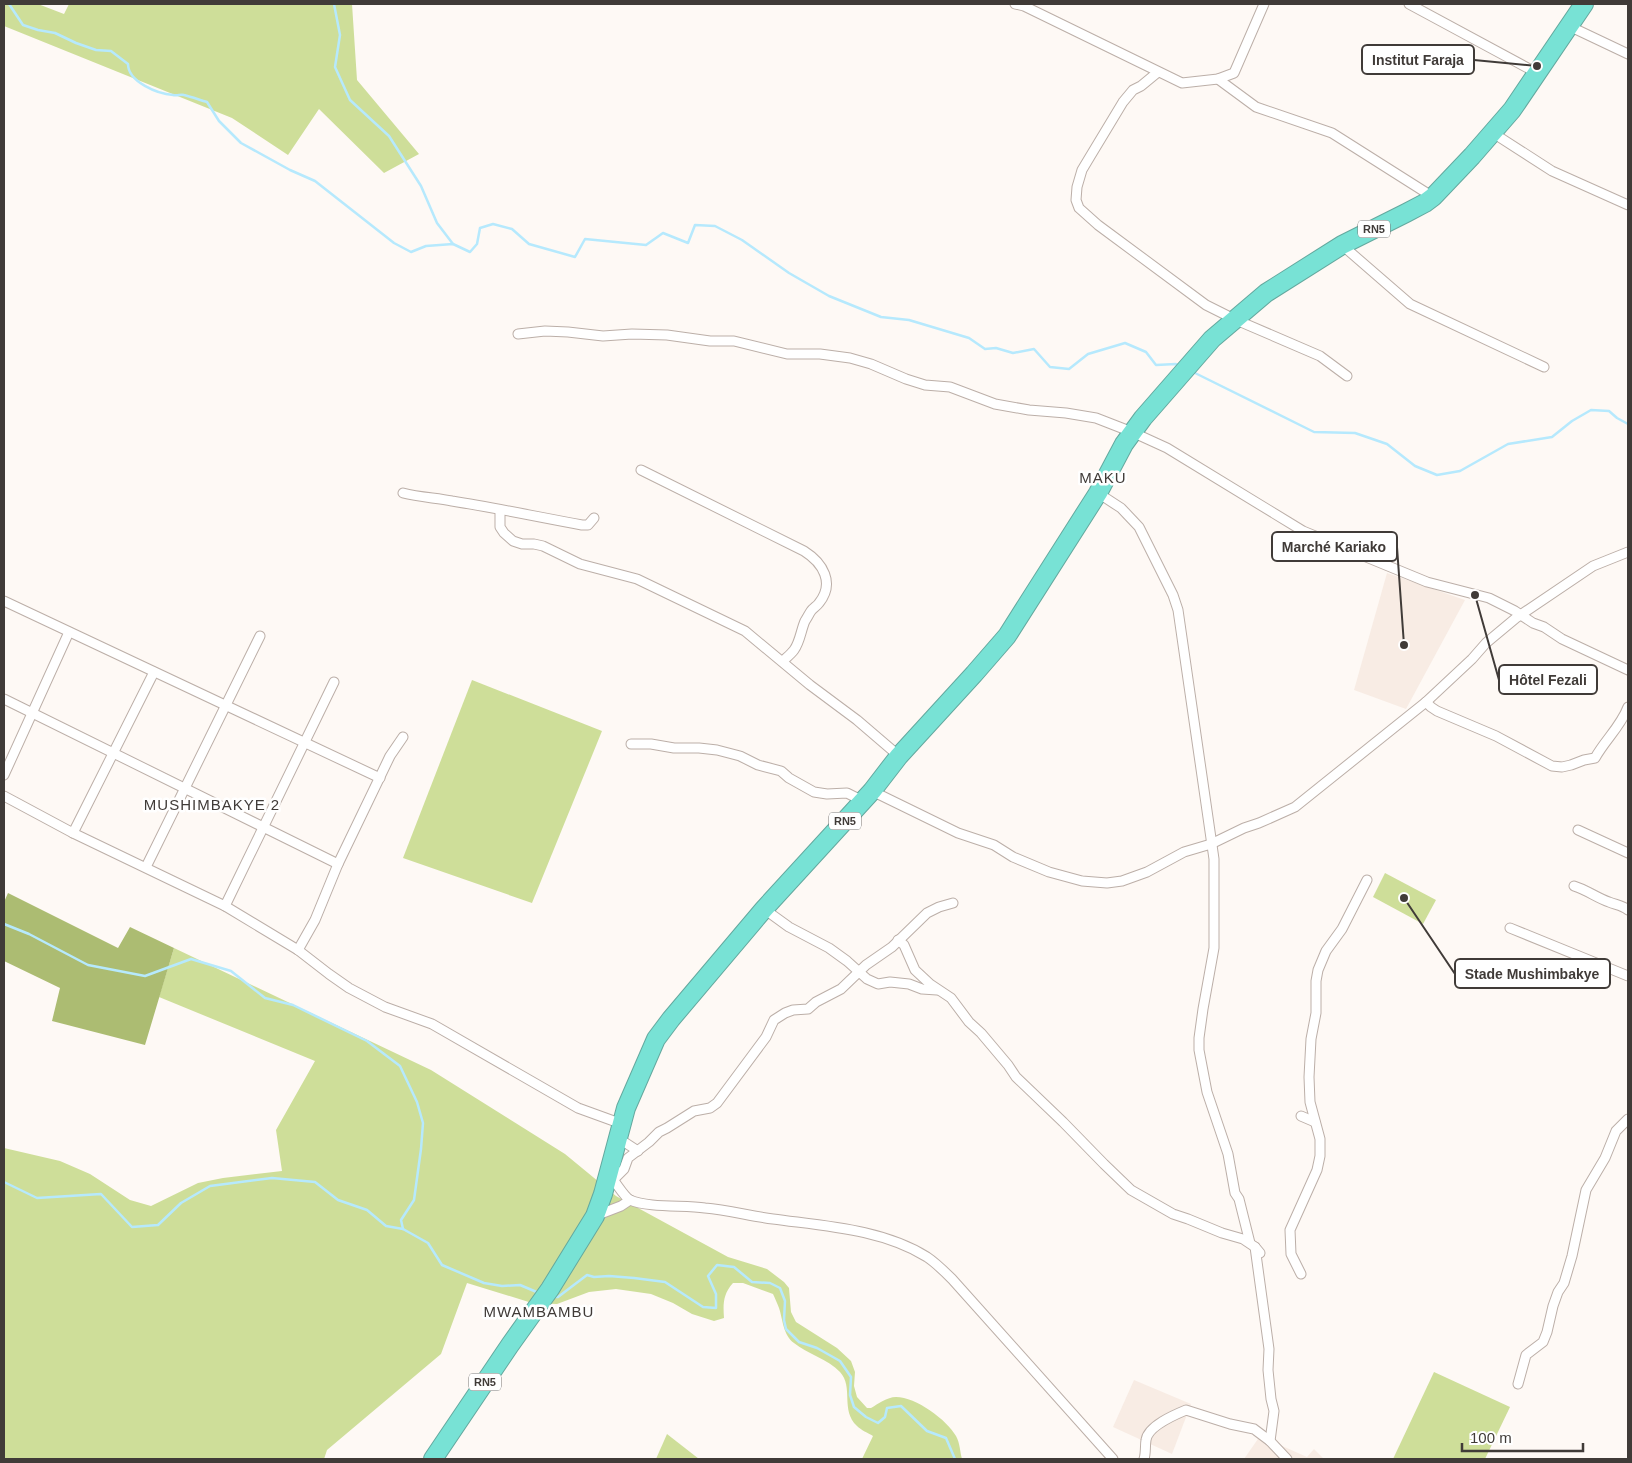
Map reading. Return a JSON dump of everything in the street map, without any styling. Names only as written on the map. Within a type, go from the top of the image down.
[{"type":"highway","name":"RN5","points":[[433,1459],[550,1289],[594,1216],[611,1177],[620,1131],[632,1092],[656,1039],[764,910],[868,796],[899,756],[1007,636],[1098,493],[1132,432],[1185,368],[1212,339],[1266,293],[1342,245],[1425,203],[1433,196],[1493,133],[1512,110],[1583,4]]},
{"type":"street","points":[[1015,4],[1024,6],[1182,83],[1218,80],[1234,73],[1264,4]]},
{"type":"street","points":[[1409,4],[1538,73]]},
{"type":"street","points":[[1569,26],[1628,54]]},
{"type":"street","points":[[1158,72],[1133,90],[1123,102],[1082,170],[1077,187],[1076,200],[1079,208],[1098,225],[1206,305],[1234,320],[1320,356],[1347,376]]},
{"type":"street","points":[[1218,80],[1256,107],[1332,133],[1433,196]]},
{"type":"street","points":[[1493,133],[1552,171],[1628,205]]},
{"type":"street","points":[[1342,245],[1410,304],[1544,367]]},
{"type":"street","points":[[518,334],[545,331],[603,336],[667,334],[710,342],[734,341],[787,354],[831,355],[871,364],[925,385],[950,387],[995,404],[1096,418],[1167,448],[1304,531],[1427,582],[1489,598],[1533,623],[1544,627],[1562,639],[1628,670]]},
{"type":"street","points":[[641,470],[813,556],[826,574],[825,591],[819,605],[811,610],[794,650],[783,662]]},
{"type":"street","points":[[403,493],[582,525],[588,525],[594,518]]},
{"type":"street","points":[[1098,493],[1121,508],[1139,527],[1173,595],[1182,633],[1214,859],[1214,948],[1203,1009],[1199,1050],[1207,1092],[1228,1154],[1235,1193],[1239,1199],[1255,1248],[1269,1349],[1268,1370],[1274,1411],[1270,1441]]},
{"type":"street","points":[[500,510],[500,527],[513,540],[522,544],[543,546],[580,564],[607,570],[644,582],[745,631],[899,756]]},
{"type":"street","points":[[631,744],[717,750],[740,756],[758,765],[780,771],[814,792],[868,796],[958,833],[994,845],[1014,857],[1049,872],[1082,881],[1107,883],[1122,881],[1147,872],[1184,852],[1211,844],[1295,807],[1426,702],[1472,659],[1486,643],[1520,615],[1582,573],[1609,559],[1628,552]]},
{"type":"street","points":[[4,601],[380,778]]},
{"type":"street","points":[[4,775],[68,632]]},
{"type":"street","points":[[146,867],[260,636]]},
{"type":"street","points":[[73,833],[154,672]]},
{"type":"street","points":[[224,906],[334,682]]},
{"type":"street","points":[[4,698],[338,864]]},
{"type":"street","points":[[1426,702],[1431,708],[1496,736],[1546,763],[1558,767],[1596,758],[1601,747],[1625,715],[1628,706]]},
{"type":"street","points":[[298,950],[315,920],[338,864],[390,756],[403,737]]},
{"type":"street","points":[[4,796],[73,833],[224,906],[298,950],[329,974],[370,999],[398,1013],[432,1024],[620,1131],[638,1151]]},
{"type":"street","points":[[1578,830],[1628,853]]},
{"type":"street","points":[[1301,1274],[1291,1254],[1290,1230],[1318,1164],[1320,1139],[1310,1102],[1309,1066],[1312,1031],[1316,1013],[1316,981],[1318,970],[1326,951],[1342,929],[1367,880]]},
{"type":"street","points":[[1574,886],[1628,910]]},
{"type":"street","points":[[953,903],[927,913],[841,989],[816,1002],[808,1009],[793,1010],[774,1020],[766,1037],[717,1103],[710,1108],[694,1111],[659,1132],[628,1158],[624,1169],[611,1177],[624,1196],[630,1200],[649,1204],[707,1208],[855,1231],[890,1240],[920,1253],[937,1264],[952,1279],[1113,1459]]},
{"type":"street","points":[[764,910],[789,927],[829,948],[860,971],[867,979],[878,984],[890,982],[909,984],[922,989],[938,990]]},
{"type":"street","points":[[1510,928],[1628,976]]},
{"type":"street","points":[[898,940],[904,945],[915,970],[938,990],[951,998],[1016,1077],[1132,1190],[1173,1214],[1243,1239],[1255,1248]]},
{"type":"street","points":[[1302,1116],[1315,1122]]},
{"type":"street","points":[[1518,1384],[1526,1355],[1543,1342],[1548,1332],[1553,1306],[1564,1283],[1579,1230],[1586,1190],[1605,1158],[1616,1131],[1624,1128],[1628,1119]]},
{"type":"street","points":[[594,1216],[621,1206],[630,1200]]},
{"type":"street","points":[[1144,1459],[1146,1440],[1154,1427],[1186,1410],[1230,1424],[1254,1429],[1270,1441],[1287,1459]]},
{"type":"shaded area","points":[[1387,573],[1465,600],[1406,709],[1354,690]]},
{"type":"shaded area","points":[[1134,1380],[1191,1404],[1172,1454],[1113,1427]]},
{"type":"shaded area","points":[[1260,1436],[1307,1457],[1314,1449],[1324,1459],[1244,1459]]},
{"type":"green space","points":[[4,4],[38,4],[64,14],[69,4],[352,4],[357,80],[419,154],[384,173],[319,109],[288,155],[232,118],[4,26]]},
{"type":"green space","points":[[472,680],[602,731],[532,903],[403,858]]},
{"type":"green space","points":[[1385,873],[1436,900],[1423,924],[1373,897]]},
{"type":"green space","points":[[8,893],[118,948],[130,927],[174,948],[145,1045],[52,1021],[60,988],[4,961],[4,902]]},
{"type":"green space","points":[[174,948],[431,1070],[565,1154],[616,1196],[728,1257],[767,1269],[789,1288],[791,1312],[796,1322],[837,1348],[851,1361],[855,1372],[854,1386],[857,1397],[867,1408],[871,1408],[893,1397],[904,1398],[921,1405],[930,1410],[952,1430],[956,1436],[962,1459],[862,1459],[873,1436],[852,1420],[849,1413],[846,1385],[840,1372],[835,1367],[790,1340],[785,1332],[779,1308],[773,1294],[743,1283],[733,1283],[724,1299],[724,1318],[714,1321],[692,1314],[673,1303],[651,1294],[616,1289],[589,1292],[557,1304],[532,1303],[467,1283],[441,1354],[327,1450],[324,1459],[4,1459],[4,1148],[60,1161],[90,1174],[130,1200],[151,1206],[198,1183],[282,1171],[276,1130],[315,1061],[159,997]]},
{"type":"green space","points":[[1434,1372],[1510,1407],[1485,1459],[1393,1459]]},
{"type":"green space","points":[[667,1434],[699,1459],[656,1459]]},
{"type":"waterway","points":[[9,4],[23,25],[55,33],[96,50],[111,51],[128,64],[133,76],[145,86],[167,94],[184,95],[207,102],[219,121],[241,143],[290,170],[315,181],[394,243],[411,252],[426,246],[453,244],[470,252],[477,244],[480,228],[493,224],[512,229],[529,244],[575,257],[585,239],[646,245],[663,233],[688,243],[695,225],[715,226],[742,240],[789,273],[829,296],[881,317],[909,320],[969,338],[985,349],[996,348],[1013,353],[1034,349],[1050,367],[1069,369],[1088,354],[1125,343],[1146,352],[1156,365],[1176,364],[1179,366]]},
{"type":"waterway","points":[[334,4],[340,35],[335,67],[350,100],[389,136],[421,186],[437,223],[453,244]]},
{"type":"waterway","points":[[1193,372],[1314,432],[1355,433],[1387,444],[1415,466],[1437,475],[1460,471],[1508,444],[1552,437],[1572,421],[1591,410],[1609,411],[1628,424]]},
{"type":"waterway","points":[[4,924],[29,934],[88,965],[145,976],[191,959],[231,971],[265,998],[293,1005],[367,1041],[400,1066],[417,1102],[423,1123],[414,1200],[401,1220],[403,1229]]},
{"type":"waterway","points":[[4,1182],[37,1198],[101,1194],[132,1227],[158,1225],[181,1203],[210,1186],[272,1178],[315,1182],[338,1200],[367,1210],[386,1226],[403,1229],[428,1243],[442,1265],[484,1283],[502,1286],[520,1285],[539,1293]]},
{"type":"waterway","points":[[553,1297],[558,1297],[587,1275],[594,1277],[609,1276],[665,1282],[703,1307],[716,1308],[716,1294],[708,1276],[717,1265],[734,1267],[752,1282],[770,1283],[780,1288],[785,1301],[784,1320],[786,1329],[799,1342],[817,1348],[840,1361],[851,1377],[850,1395],[854,1407],[866,1417],[878,1423],[885,1417],[887,1408],[901,1406],[927,1431],[946,1438],[955,1459]]},
{"type":"place","name":"Institut Faraja","points":[[1537,66]]},
{"type":"place","name":"Hôtel Fezali","points":[[1475,595]]},
{"type":"place","name":"Marché Kariako","points":[[1404,645]]},
{"type":"place","name":"Stade Mushimbakye","points":[[1404,898]]},
{"type":"district","name":"MAKU","points":[[1103,478]]},
{"type":"district","name":"MUSHIMBAKYE 2","points":[[212,805]]},
{"type":"district","name":"MWAMBAMBU","points":[[539,1312]]}]
